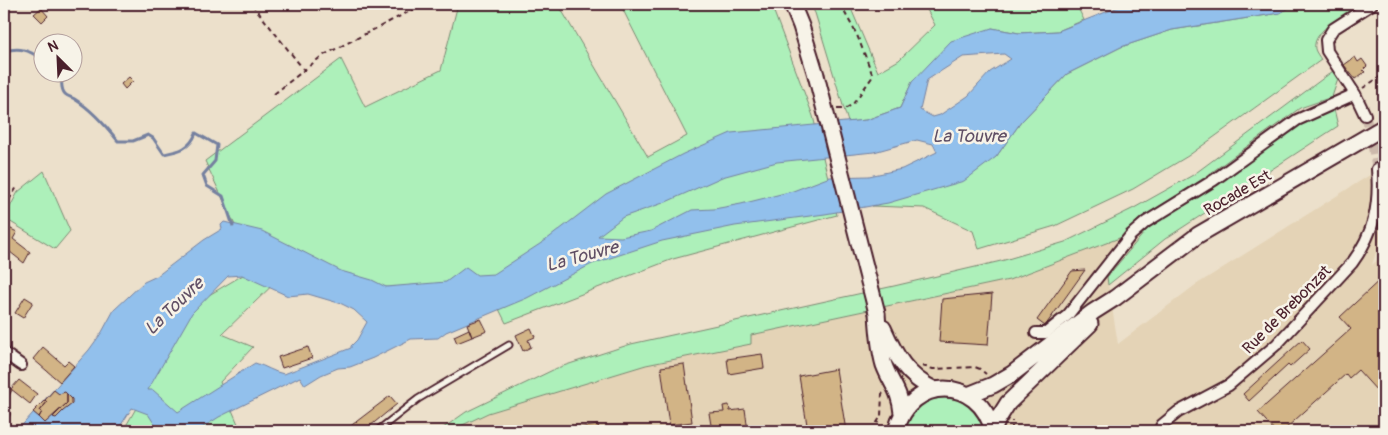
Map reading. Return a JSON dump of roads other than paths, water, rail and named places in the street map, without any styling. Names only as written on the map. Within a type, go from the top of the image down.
[{"type":"main road","points":[[792,4],[802,26],[816,75],[876,313],[884,366],[899,394],[902,413]]},
{"type":"main road","name":"Rocade Est","points":[[968,395],[993,386],[1012,374],[1198,235],[1384,127]]},
{"type":"main road","name":"Rocade Est","points":[[993,431],[1008,403],[1115,298]]},
{"type":"main road","points":[[876,313],[893,352],[911,374],[923,384],[935,390]]},
{"type":"main road","points":[[896,431],[902,413],[916,398],[935,390],[952,390],[968,395],[978,402],[985,410],[993,431]]},
{"type":"street","points":[[1365,115],[1327,50],[1326,40],[1333,29],[1372,4]]},
{"type":"street","points":[[1036,333],[1046,333],[1068,315],[1131,235],[1146,222],[1214,180],[1297,120],[1354,94]]},
{"type":"street","name":"Rue de Brebonzat","points":[[1159,431],[1162,425],[1178,412],[1229,385],[1277,344],[1352,263],[1363,248],[1373,226],[1379,191],[1377,169]]},
{"type":"street","points":[[4,353],[21,365]]},
{"type":"lane","points":[[377,431],[418,399],[509,345]]},
{"type":"water","name":"La Touvre","points":[[1126,4],[1296,4],[1280,13],[1172,30],[1121,47],[1067,74],[1021,122],[996,157],[964,181],[888,203],[825,214],[735,226],[662,241],[592,264],[527,298],[446,332],[438,338],[411,339],[373,358],[321,375],[305,385],[300,377],[219,417],[197,431],[159,431],[148,414],[132,408],[117,431],[17,431],[89,350],[114,310],[144,282],[157,276],[204,240],[222,229],[221,225],[224,222],[262,231],[341,271],[372,280],[386,287],[446,282],[466,267],[477,275],[494,274],[546,240],[606,194],[683,154],[731,133],[866,120],[900,108],[912,82],[951,41],[992,28],[1019,33],[1058,31]],"holes":[[[1004,54],[1011,59],[990,72],[968,96],[940,115],[933,117],[920,110],[927,80],[963,57]],[[917,140],[933,144],[937,152],[902,169],[869,176],[830,177],[793,191],[741,204],[714,209],[692,210],[651,231],[621,237],[598,236],[623,217],[666,202],[722,177],[777,162],[874,152]],[[242,275],[288,296],[308,294],[342,304],[354,310],[367,322],[351,348],[284,374],[255,363],[178,412],[153,390],[148,390],[192,313],[228,276]]]},
{"type":"waterway","points":[[4,51],[15,49],[32,53]]},
{"type":"waterway","points":[[61,82],[63,92],[93,113],[118,141],[133,141],[148,135],[153,138],[164,154],[187,146],[191,143],[196,133],[217,145],[215,161],[203,175],[207,186],[223,196],[233,226]]},
{"type":"tunnel","points":[[1365,115],[1377,169]]}]
